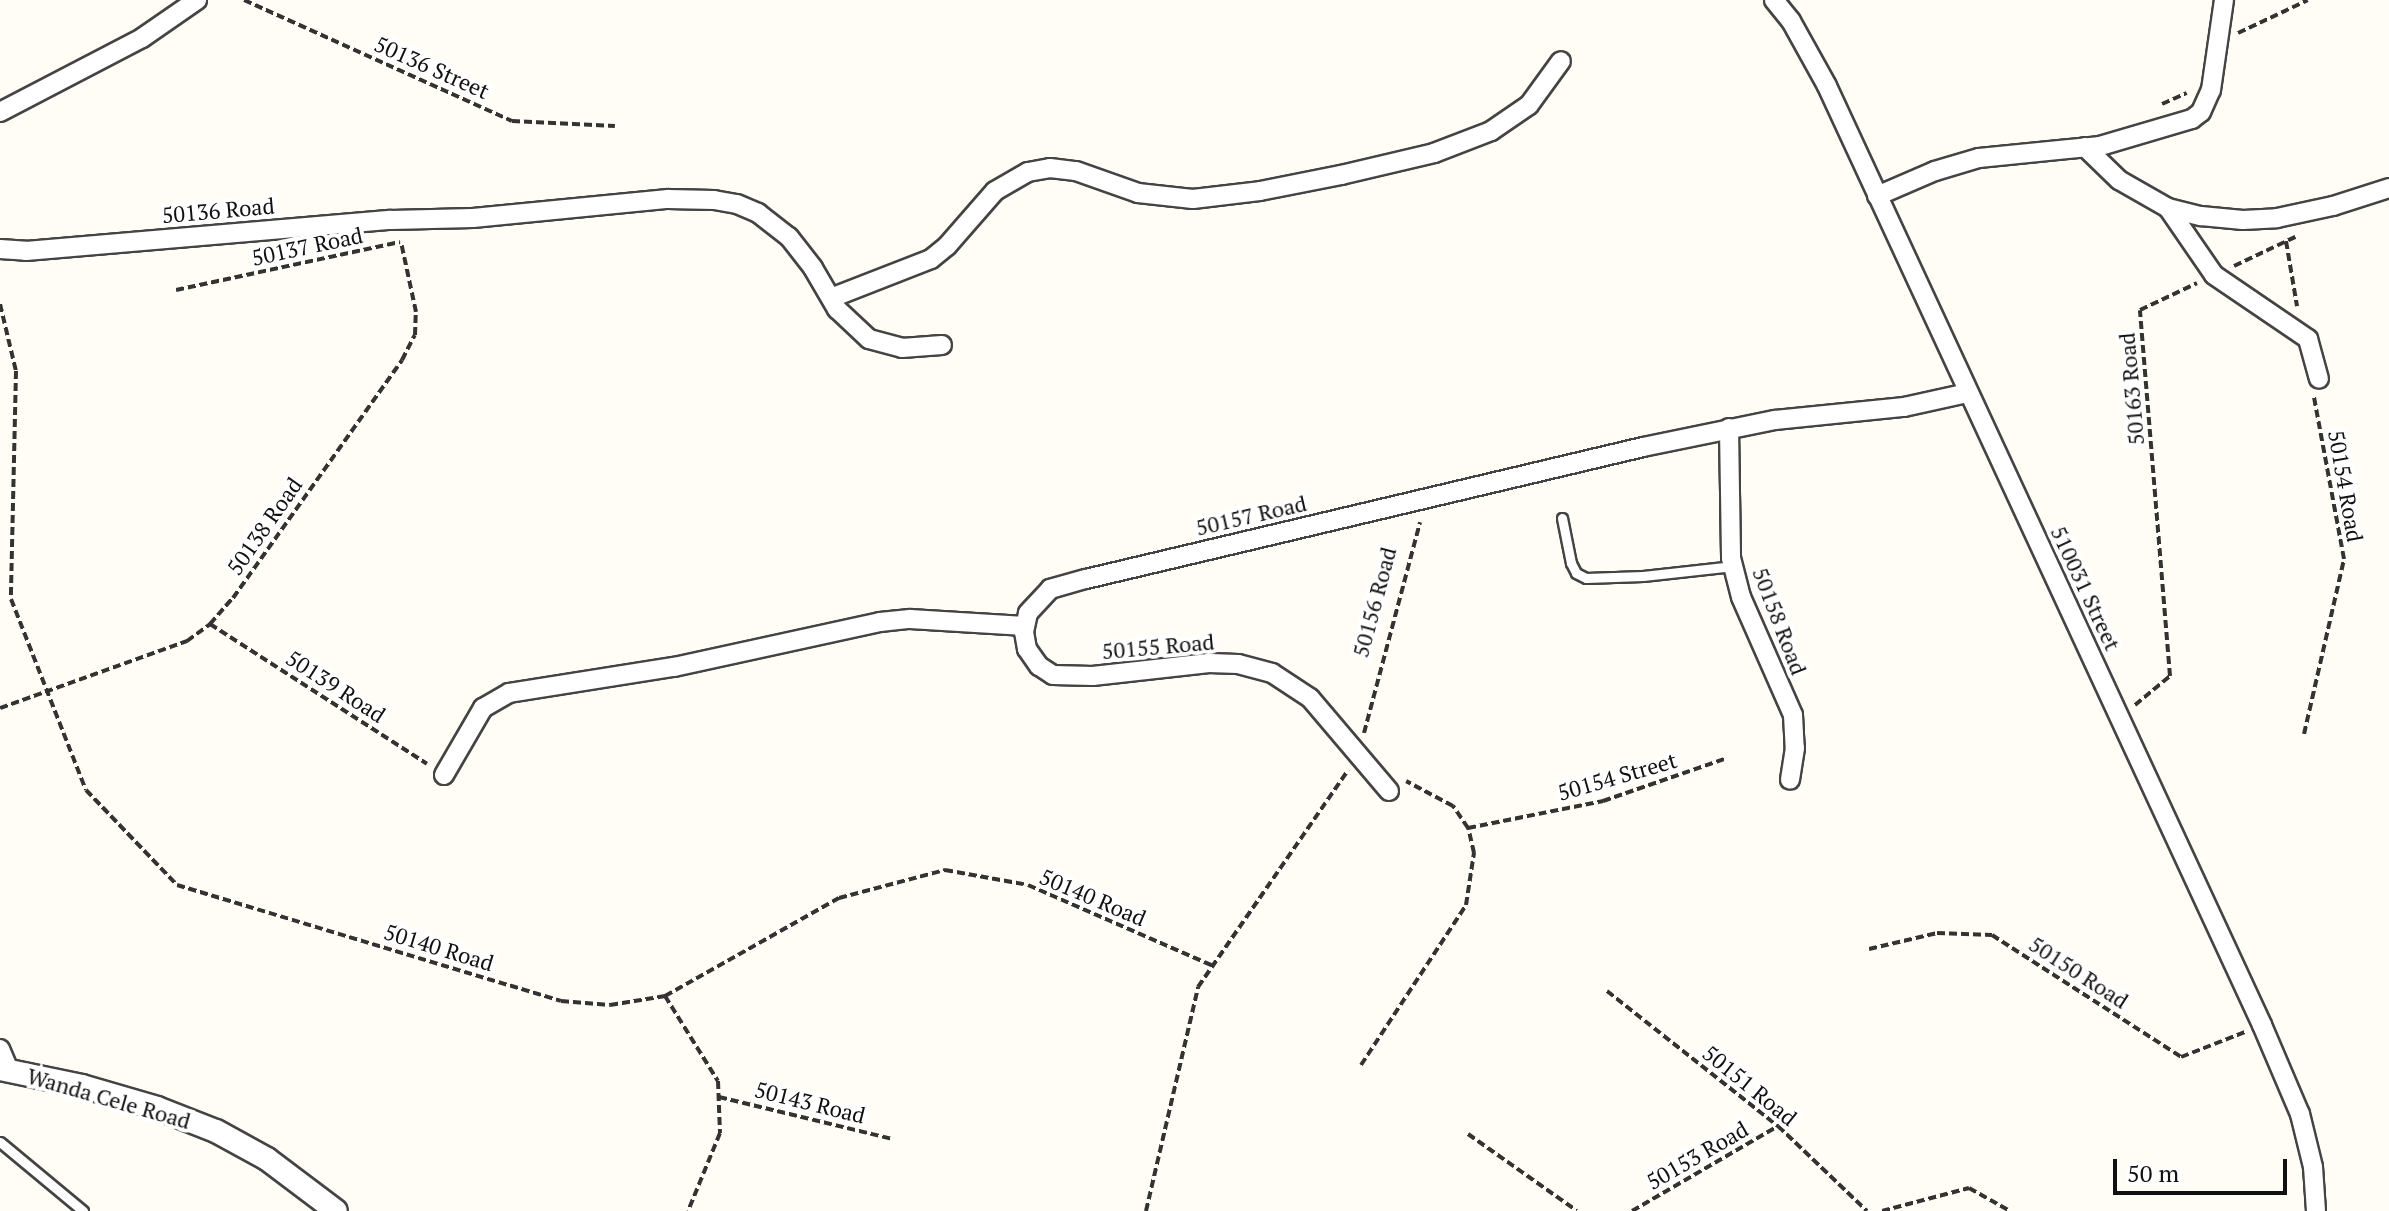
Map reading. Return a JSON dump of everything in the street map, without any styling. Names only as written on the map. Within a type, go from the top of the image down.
[{"type":"street","points":[[0,112],[142,38],[197,0]]},
{"type":"street","name":"510031 Street","points":[[1774,0],[1791,21],[1827,86],[2262,1025],[2300,1114],[2313,1167],[2316,1211]]},
{"type":"street","points":[[1877,196],[1935,171],[1979,158],[2085,147],[2139,137],[2192,119],[2201,112],[2211,90],[2224,0]]},
{"type":"street","points":[[831,298],[931,259],[947,246],[995,191],[1028,172],[1050,168],[1076,171],[1138,193],[1193,199],[1327,178],[1434,153],[1491,131],[1529,105],[1561,61]]},
{"type":"street","points":[[2085,147],[2119,180],[2168,208],[2243,220],[2277,218],[2333,206],[2389,188]]},
{"type":"street","name":"50136 Road","points":[[0,249],[26,251],[391,220],[440,220],[668,199],[737,204],[758,213],[789,237],[854,328],[884,346],[942,345]]},
{"type":"street","points":[[2168,208],[2214,275],[2302,333],[2312,350],[2316,386]]},
{"type":"street","points":[[1426,499],[1729,428],[1904,407],[1967,393]]},
{"type":"street","name":"50158 Road","points":[[1729,428],[1728,511],[1733,566],[1757,637],[1793,715],[1795,748],[1790,780]]},
{"type":"street","name":"50157 Road","points":[[1025,626],[1036,600],[1050,589],[1426,499]]},
{"type":"street","points":[[444,775],[483,708],[509,693],[674,667],[880,622],[910,619],[1025,626]]},
{"type":"street","name":"50155 Road","points":[[1025,626],[1027,649],[1039,666],[1053,675],[1072,678],[1209,663],[1238,664],[1272,673],[1310,698],[1359,755],[1394,784]]},
{"type":"street","points":[[0,1049],[4,1069]]},
{"type":"street","name":"Wanda Cele Road","points":[[4,1069],[82,1086],[157,1108],[216,1131],[267,1159],[336,1211]]},
{"type":"lane","points":[[1562,518],[1571,563],[1576,573],[1586,578],[1631,577],[1733,566]]},
{"type":"lane","points":[[0,1142],[83,1211]]},
{"type":"path","name":"50136 Street","points":[[244,0],[512,121],[615,126]]},
{"type":"path","name":"50137 Road","points":[[176,290],[401,242],[440,220]]},
{"type":"path","name":"50163 Road","points":[[2121,717],[2170,676],[2140,310],[2299,235]]},
{"type":"path","points":[[2286,241],[2302,333]]},
{"type":"path","name":"50138 Road","points":[[0,708],[187,641],[210,624],[402,360],[415,335],[416,312],[401,242]]},
{"type":"path","name":"50140 Road","points":[[0,304],[16,371],[11,599],[86,790],[177,885],[561,1001],[610,1005],[665,996],[839,898],[945,870],[1028,885],[1213,966]]},
{"type":"path","name":"50154 Road","points":[[2304,734],[2344,559],[2316,386]]},
{"type":"path","name":"50156 Road","points":[[1146,1211],[1198,987],[1359,755],[1426,499]]},
{"type":"path","name":"50139 Road","points":[[210,624],[444,775]]},
{"type":"path","name":"50154 Street","points":[[1468,828],[1603,801],[1727,758]]},
{"type":"path","points":[[1361,1065],[1466,905],[1474,853],[1468,828],[1453,806],[1394,784]]},
{"type":"path","name":"50150 Road","points":[[1869,949],[1937,933],[1992,935],[2181,1057],[2262,1025]]},
{"type":"path","name":"50151 Road","points":[[1607,991],[1778,1126],[1867,1211]]},
{"type":"path","points":[[665,996],[718,1081],[720,1133],[688,1211]]},
{"type":"path","name":"50143 Road","points":[[719,1097],[893,1139]]},
{"type":"path","name":"50153 Road","points":[[1632,1211],[1778,1126]]},
{"type":"path","points":[[1468,1134],[1577,1211]]},
{"type":"path","points":[[1882,1211],[1969,1188],[2010,1211]]}]
